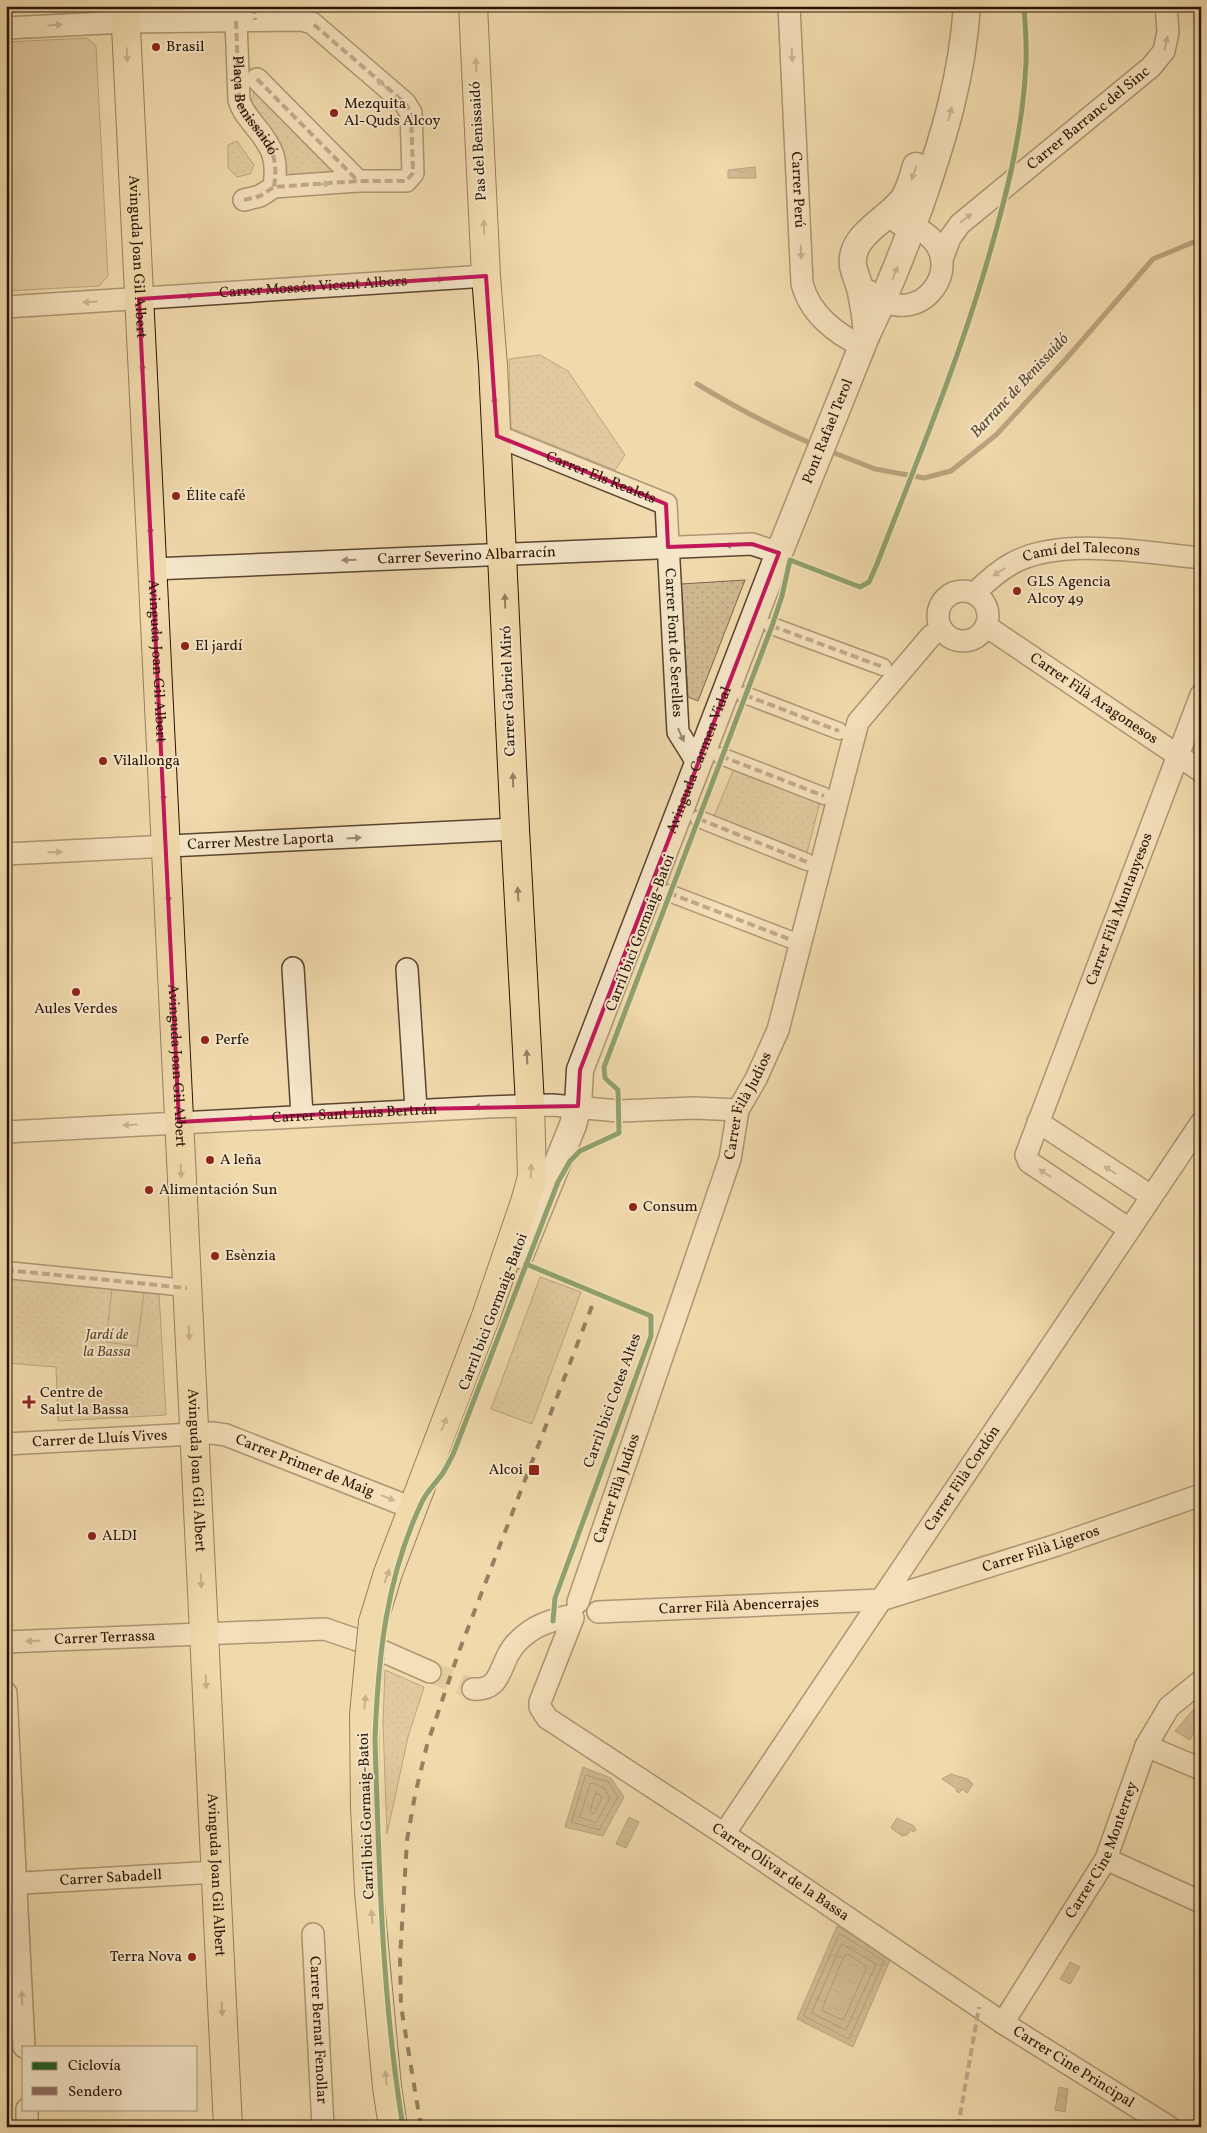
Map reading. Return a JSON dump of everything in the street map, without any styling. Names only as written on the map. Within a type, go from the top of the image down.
[{"type":"main road","name":"Pas del Benissaidó","points":[[473,6],[486,276]]},
{"type":"main road","name":"Avinguda Joan Gil Albert","points":[[125,14],[228,2127]]},
{"type":"main road","name":"Carrer Gabriel Miró","points":[[393,2127],[387,2088],[370,1892],[364,1715],[373,1622],[379,1598],[412,1508],[475,1345],[530,1187],[532,1167],[497,436],[486,276]]},
{"type":"street","name":"Carrer Perú","points":[[789,6],[802,284],[807,300],[841,336],[865,340]]},
{"type":"street","points":[[865,340],[864,302],[853,266],[854,255],[864,235],[904,198],[922,151],[939,85],[949,6]]},
{"type":"street","name":"Pont Rafael Terol","points":[[789,528],[865,340],[884,301],[917,215],[952,108],[960,67],[967,6]]},
{"type":"street","name":"Carrer Barranc del Sinc","points":[[865,340],[910,305],[930,295],[937,284],[941,272],[940,254],[960,224],[1150,67],[1164,51],[1168,32],[1166,6]]},
{"type":"street","points":[[6,28],[125,14],[248,16],[302,20],[312,23],[406,104],[411,113],[413,173],[406,181],[358,181],[274,187],[260,196],[244,200]]},
{"type":"street","name":"Plaça Benissaidó","points":[[248,16],[240,100],[242,110],[271,147],[276,167],[274,187]]},
{"type":"street","name":"Plaça Benissaidó","points":[[257,79],[358,181]]},
{"type":"street","points":[[873,228],[902,223],[917,215],[940,254]]},
{"type":"street","name":"Carrer Mossén Vicent Albors","points":[[6,307],[486,276]]},
{"type":"street","points":[[857,277],[874,295],[884,301],[895,305],[910,305]]},
{"type":"street","name":"Carrer Els Realets","points":[[497,436],[666,504],[668,547]]},
{"type":"street","name":"Avinguda Carmen Vidal","points":[[475,1345],[497,1314],[528,1233],[568,1139],[578,1106],[580,1070],[709,760],[789,528]]},
{"type":"street","name":"Carrer Severino Albarracín","points":[[152,569],[752,544],[779,553]]},
{"type":"street","name":"Carrer Font de Serelles","points":[[668,547],[678,732],[709,760]]},
{"type":"street","name":"Camí del Talecons","points":[[975,593],[989,579],[1012,564],[1053,551],[1091,548],[1201,558]]},
{"type":"street","points":[[968,590],[975,593],[986,604],[988,619],[986,626],[976,637],[962,641],[954,640],[941,629],[937,615],[942,601],[953,592],[968,590]]},
{"type":"street","points":[[772,626],[883,668]]},
{"type":"street","name":"Carrer Filà Aragonesos","points":[[986,626],[1201,771]]},
{"type":"street","name":"Carrer Filà Judios","points":[[554,1724],[542,1712],[540,1702],[574,1611],[730,1159],[738,1110],[756,1079],[778,1030],[820,876],[858,722],[931,636],[941,629]]},
{"type":"street","points":[[745,695],[840,731]]},
{"type":"street","name":"Carrer Filà Muntanyesos","points":[[1129,1230],[1029,1162],[1026,1155],[1201,695]]},
{"type":"street","points":[[709,760],[824,796]]},
{"type":"street","points":[[698,819],[807,862]]},
{"type":"street","name":"Carrer Mestre Laporta","points":[[6,854],[166,848],[515,829]]},
{"type":"street","points":[[670,893],[789,939]]},
{"type":"street","points":[[293,968],[302,1115]]},
{"type":"street","points":[[407,969],[416,1109]]},
{"type":"street","name":"Carrer Sant Lluis Bertrán","points":[[6,1132],[416,1109],[530,1105],[578,1106],[619,1111],[694,1108],[738,1110]]},
{"type":"street","points":[[1038,1122],[1151,1196]]},
{"type":"street","name":"Carrer Filà Cordón","points":[[724,1834],[1201,1123]]},
{"type":"street","points":[[6,1270],[187,1288]]},
{"type":"street","name":"Carrer Primer de Maig","points":[[194,1434],[212,1433],[226,1435],[412,1508]]},
{"type":"street","name":"Carrer de Lluís Vives","points":[[6,1444],[194,1434]]},
{"type":"street","name":"Carrer Filà Ligeros","points":[[881,1600],[1057,1545],[1201,1495]]},
{"type":"street","name":"Carrer Filà Abencerrajes","points":[[574,1611],[577,1624],[588,1626],[596,1619],[598,1612],[881,1600]]},
{"type":"street","points":[[473,1689],[484,1689],[496,1680],[508,1653],[530,1630],[574,1611]]},
{"type":"street","points":[[204,1633],[325,1629],[357,1640],[430,1672]]},
{"type":"street","name":"Carrer Terrassa","points":[[6,1642],[204,1633]]},
{"type":"street","name":"Carrer Cine Monterrey","points":[[1003,2023],[1106,1859],[1146,1746],[1169,1707],[1201,1681]]},
{"type":"street","points":[[6,1693],[12,1884],[24,2046]]},
{"type":"street","name":"Carrer Olivar de la Bassa","points":[[554,1724],[724,1834],[1003,2023]]},
{"type":"street","points":[[1146,1746],[1201,1769]]},
{"type":"street","points":[[1106,1859],[1201,1902]]},
{"type":"street","name":"Carrer Sabadell","points":[[12,1884],[216,1872]]},
{"type":"street","name":"Carrer Bernat Fenollar","points":[[313,1934],[323,2127]]},
{"type":"street","name":"Carrer Cine Principal","points":[[1003,2023],[1169,2127]]},
{"type":"street","points":[[27,2110],[27,2127]]},
{"type":"highlighted area","points":[[486,276],[497,436],[666,504],[668,547],[752,544],[779,553],[580,1070],[578,1106],[416,1109],[179,1122],[139,299]]},
{"type":"green space","points":[[87,38],[96,46],[108,276],[99,286],[6,291],[6,42]]},
{"type":"green space","points":[[254,84],[336,172],[284,177],[249,99],[253,99]]},
{"type":"green space","points":[[237,141],[254,165],[250,174],[237,177],[228,168],[228,145]]},
{"type":"green space","points":[[540,355],[568,371],[625,455],[615,470],[511,428],[509,359]]},
{"type":"green space","points":[[745,580],[698,701],[688,697],[681,584]]},
{"type":"green space","points":[[735,766],[821,798],[807,853],[714,816]]},
{"type":"green space","name":"Jardí de la Bassa","points":[[6,1275],[159,1293],[166,1415],[58,1421],[56,1367],[6,1363]]},
{"type":"green space","points":[[540,1277],[581,1292],[532,1424],[491,1409]]},
{"type":"green space","points":[[112,1289],[144,1293],[137,1346],[106,1342]]},
{"type":"green space","points":[[385,1670],[424,1687],[408,1737],[387,1834],[383,1723]]},
{"type":"water","points":[[755,167],[756,178],[728,178],[728,170]]},
{"type":"water","points":[[1193,1710],[1201,1717],[1190,1740],[1175,1731]]},
{"type":"water","points":[[583,1767],[611,1778],[624,1797],[603,1836],[565,1827]]},
{"type":"water","points":[[951,1774],[968,1779],[973,1784],[967,1793],[962,1789],[959,1793],[956,1791],[957,1789],[942,1779]]},
{"type":"water","points":[[629,1817],[639,1822],[626,1848],[616,1844]]},
{"type":"water","points":[[897,1818],[914,1826],[916,1830],[913,1832],[911,1830],[907,1835],[902,1836],[891,1828]]},
{"type":"water","points":[[837,1926],[891,1958],[853,2047],[797,2019]]},
{"type":"water","points":[[1070,1962],[1080,1967],[1070,1984],[1060,1979]]},
{"type":"water","points":[[1059,2087],[1068,2089],[1065,2112],[1055,2110]]},
{"type":"waterway","name":"Barranc de Benissaidó","points":[[827,450],[875,469],[924,478],[951,471],[996,435],[1065,360],[1153,259],[1201,239]]},
{"type":"waterway","name":"Barranc de Benissaidó","points":[[697,384],[755,417],[815,445]]},
{"type":"tunnel","points":[[430,1672],[473,1689]]},
{"type":"railway","points":[[421,2127],[401,2006],[400,1959],[407,1840],[415,1795],[427,1745],[458,1654],[592,1306]]},
{"type":"marked path","points":[[254,6],[255,20]]},
{"type":"marked path","points":[[236,21],[239,100],[244,111],[273,154],[275,169],[274,187]]},
{"type":"marked path","points":[[244,200],[260,196],[274,187],[358,181],[406,181],[413,173],[411,113],[405,103],[312,23]]},
{"type":"marked path","points":[[257,79],[358,181]]},
{"type":"marked path","points":[[772,626],[883,667]]},
{"type":"marked path","points":[[745,695],[839,731]]},
{"type":"marked path","points":[[721,756],[824,796]]},
{"type":"marked path","points":[[699,819],[807,862]]},
{"type":"marked path","points":[[669,893],[789,939]]},
{"type":"marked path","points":[[6,1270],[187,1288]]},
{"type":"marked path","points":[[958,2127],[979,2007]]},
{"type":"cycle path","name":"Carril bici Gormaig-Batoi","points":[[403,2127],[390,2031],[386,1982],[380,1885],[375,1739],[386,1619],[399,1561],[423,1500],[443,1473],[454,1452],[558,1182],[570,1161],[580,1151],[619,1133],[618,1090],[605,1078],[604,1067],[772,626],[782,596],[790,560],[860,587],[869,582],[877,564],[952,370],[978,292],[1003,205],[1014,159],[1022,112],[1026,63],[1024,6]]},
{"type":"cycle path","name":"Carril bici Gormaig-Batoi","points":[[526,1264],[651,1316],[651,1336],[555,1598],[553,1621]]},
{"type":"place","name":"Brasil","points":[[156,47]]},
{"type":"place","name":"Mezquita Al-Quds Alcoy","points":[[334,113]]},
{"type":"place","name":"Élite café","points":[[176,496]]},
{"type":"place","name":"GLS Agencia Alcoy 49","points":[[1017,591]]},
{"type":"place","name":"El jardí","points":[[185,646]]},
{"type":"place","name":"Vilallonga","points":[[103,761]]},
{"type":"place","name":"Aules Verdes","points":[[76,992]]},
{"type":"place","name":"Perfe","points":[[205,1040]]},
{"type":"place","name":"A leña","points":[[210,1160]]},
{"type":"place","name":"Alimentación Sun","points":[[149,1190]]},
{"type":"place","name":"Consum","points":[[633,1207]]},
{"type":"place","name":"Esènzia","points":[[215,1256]]},
{"type":"place","name":"Centre de Salut la Bassa","points":[[29,1402]]},
{"type":"place","name":"Alcoi","points":[[534,1470]]},
{"type":"place","name":"ALDI","points":[[92,1536]]},
{"type":"place","name":"Terra Nova","points":[[192,1957]]}]
